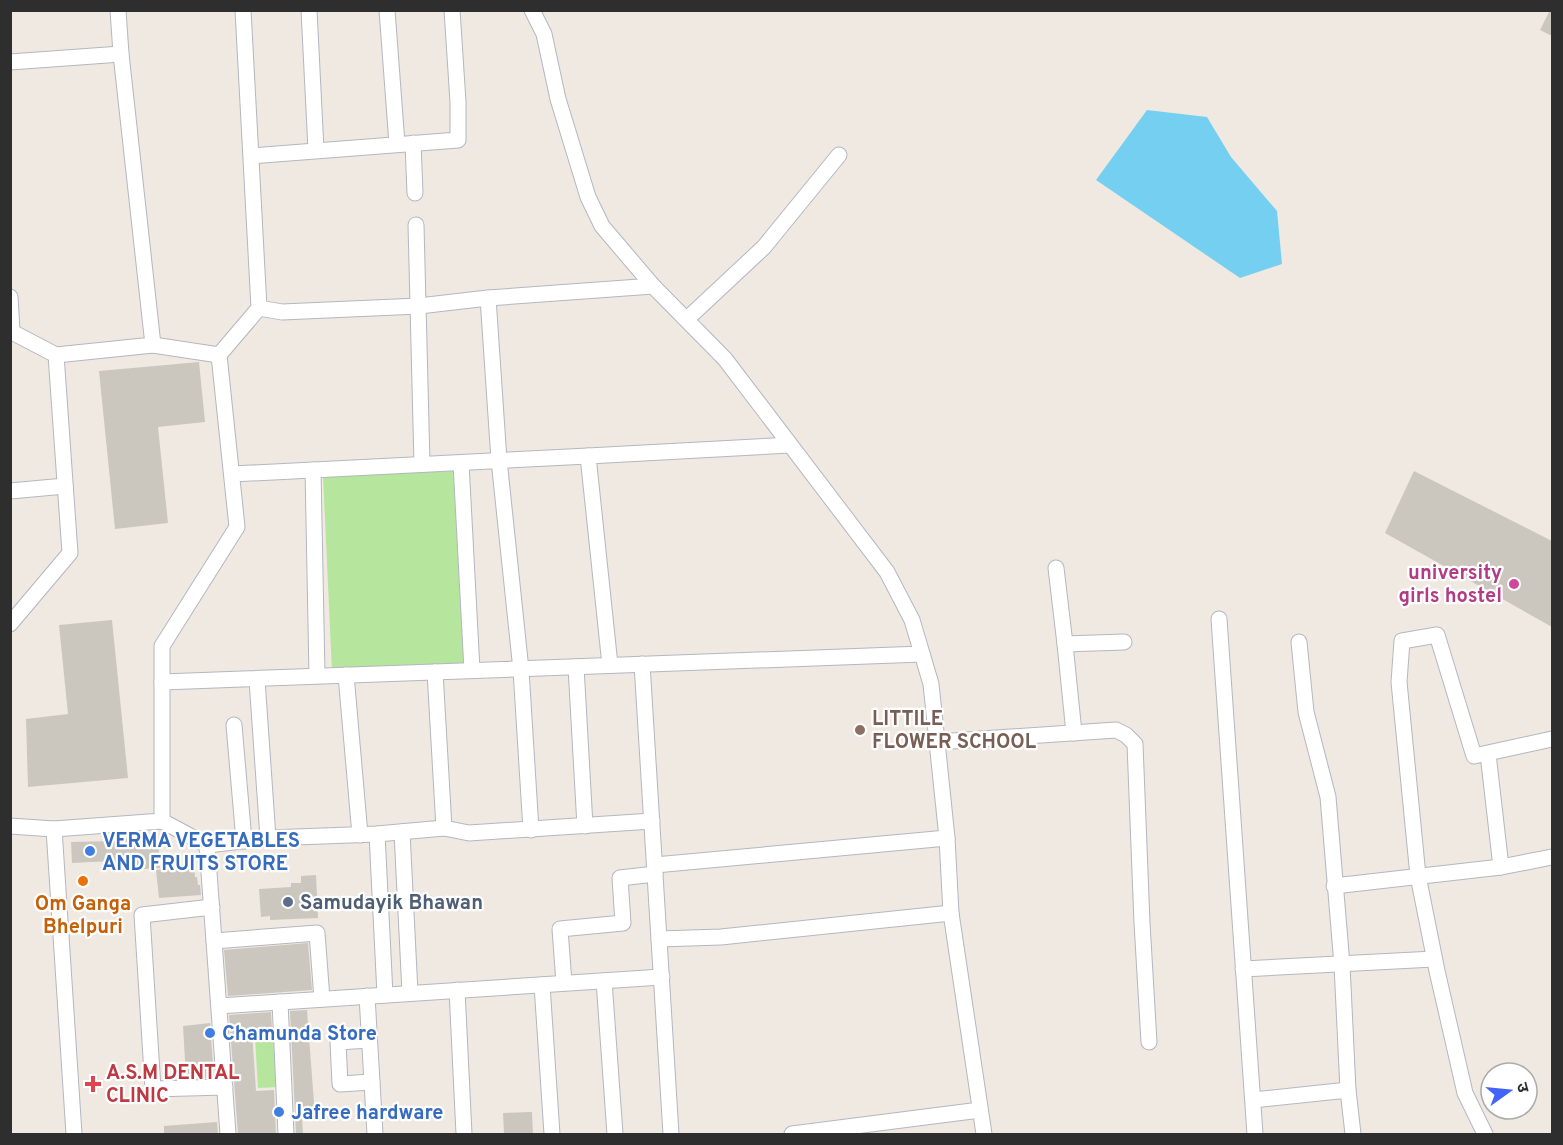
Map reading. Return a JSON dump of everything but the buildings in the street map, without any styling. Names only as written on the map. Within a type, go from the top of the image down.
[{"type":"street","points":[[118,10],[153,345]]},
{"type":"street","points":[[162,821],[162,645],[237,527],[219,355],[259,308],[243,10]]},
{"type":"street","points":[[309,10],[316,150]]},
{"type":"street","points":[[387,10],[397,144]]},
{"type":"street","points":[[252,156],[458,140],[452,10]]},
{"type":"street","points":[[532,10],[544,34],[558,99],[588,197],[602,226],[653,286],[725,359],[887,572],[912,620],[931,684],[951,914],[984,1134]]},
{"type":"street","points":[[10,62],[121,54]]},
{"type":"street","points":[[413,142],[415,193]]},
{"type":"street","points":[[687,319],[764,247],[839,155]]},
{"type":"street","points":[[416,225],[422,464]]},
{"type":"street","points":[[259,308],[282,312],[419,306],[488,298],[653,286]]},
{"type":"street","points":[[10,297],[11,330],[56,355],[153,345],[219,355]]},
{"type":"street","points":[[488,298],[499,460],[521,670],[531,830]]},
{"type":"street","points":[[10,624],[70,553],[56,355]]},
{"type":"street","points":[[232,474],[790,445]]},
{"type":"street","points":[[588,456],[610,666]]},
{"type":"street","points":[[461,463],[471,670]]},
{"type":"street","points":[[313,470],[317,675]]},
{"type":"street","points":[[10,491],[65,486]]},
{"type":"street","points":[[1056,568],[1074,733]]},
{"type":"street","points":[[1219,619],[1255,1134]]},
{"type":"street","points":[[1485,1134],[1465,1093],[1434,959],[1418,876],[1399,682],[1402,641],[1437,635],[1474,756],[1552,739]]},
{"type":"street","points":[[1065,644],[1124,642]]},
{"type":"street","points":[[1299,642],[1306,712],[1328,797],[1353,1134]]},
{"type":"street","points":[[162,682],[922,654]]},
{"type":"street","points":[[642,664],[671,1134]]},
{"type":"street","points":[[576,667],[585,826]]},
{"type":"street","points":[[435,672],[444,828]]},
{"type":"street","points":[[346,675],[360,835]]},
{"type":"street","points":[[257,680],[268,838]]},
{"type":"street","points":[[234,724],[244,841]]},
{"type":"street","points":[[937,742],[1116,730],[1126,735],[1135,744],[1149,1042]]},
{"type":"street","points":[[1488,754],[1501,867]]},
{"type":"street","points":[[10,826],[54,829],[162,821],[207,845],[268,838],[360,835],[444,828],[469,833],[652,821]]},
{"type":"street","points":[[54,829],[74,1134]]},
{"type":"street","points":[[402,832],[410,993]]},
{"type":"street","points":[[377,834],[385,995]]},
{"type":"street","points":[[564,983],[560,929],[623,923],[620,878],[655,869],[946,838]]},
{"type":"street","points":[[207,845],[228,1134]]},
{"type":"street","points":[[1334,885],[1501,867],[1552,858]]},
{"type":"street","points":[[212,907],[142,915],[153,1089],[225,1087]]},
{"type":"street","points":[[659,939],[722,937],[951,914]]},
{"type":"street","points":[[214,941],[317,933],[322,999]]},
{"type":"street","points":[[1243,969],[1434,959]]},
{"type":"street","points":[[219,1006],[662,977]]},
{"type":"street","points":[[604,981],[615,1134]]},
{"type":"street","points":[[542,985],[552,1134]]},
{"type":"street","points":[[458,990],[464,1134]]},
{"type":"street","points":[[367,996],[375,1134]]},
{"type":"street","points":[[280,1002],[286,1134]]},
{"type":"street","points":[[369,1040],[338,1042],[340,1084],[372,1082]]},
{"type":"street","points":[[1253,1100],[1348,1090]]},
{"type":"street","points":[[792,1134],[980,1110]]},
{"type":"green space","points":[[454,471],[466,666],[332,671],[323,476]]},
{"type":"green space","points":[[276,1035],[279,1087],[258,1088],[255,1036]]},
{"type":"water","points":[[1147,110],[1207,117],[1231,157],[1277,211],[1282,264],[1240,278],[1096,180]]},
{"type":"place","name":"university girls hostel","points":[[1514,584]]},
{"type":"place","name":"LITTILE FLOWER SCHOOL","points":[[860,730]]},
{"type":"place","name":"VERMA VEGETABLES AND FRUITS STORE","points":[[90,851]]},
{"type":"place","name":"Om Ganga Bhelpuri","points":[[83,881]]},
{"type":"place","name":"Samudayik Bhawan","points":[[288,902]]},
{"type":"place","name":"Chamunda Store","points":[[210,1033]]},
{"type":"place","name":"A.S.M DENTAL CLINIC","points":[[93,1084]]},
{"type":"place","name":"Jafree hardware","points":[[279,1112]]}]
